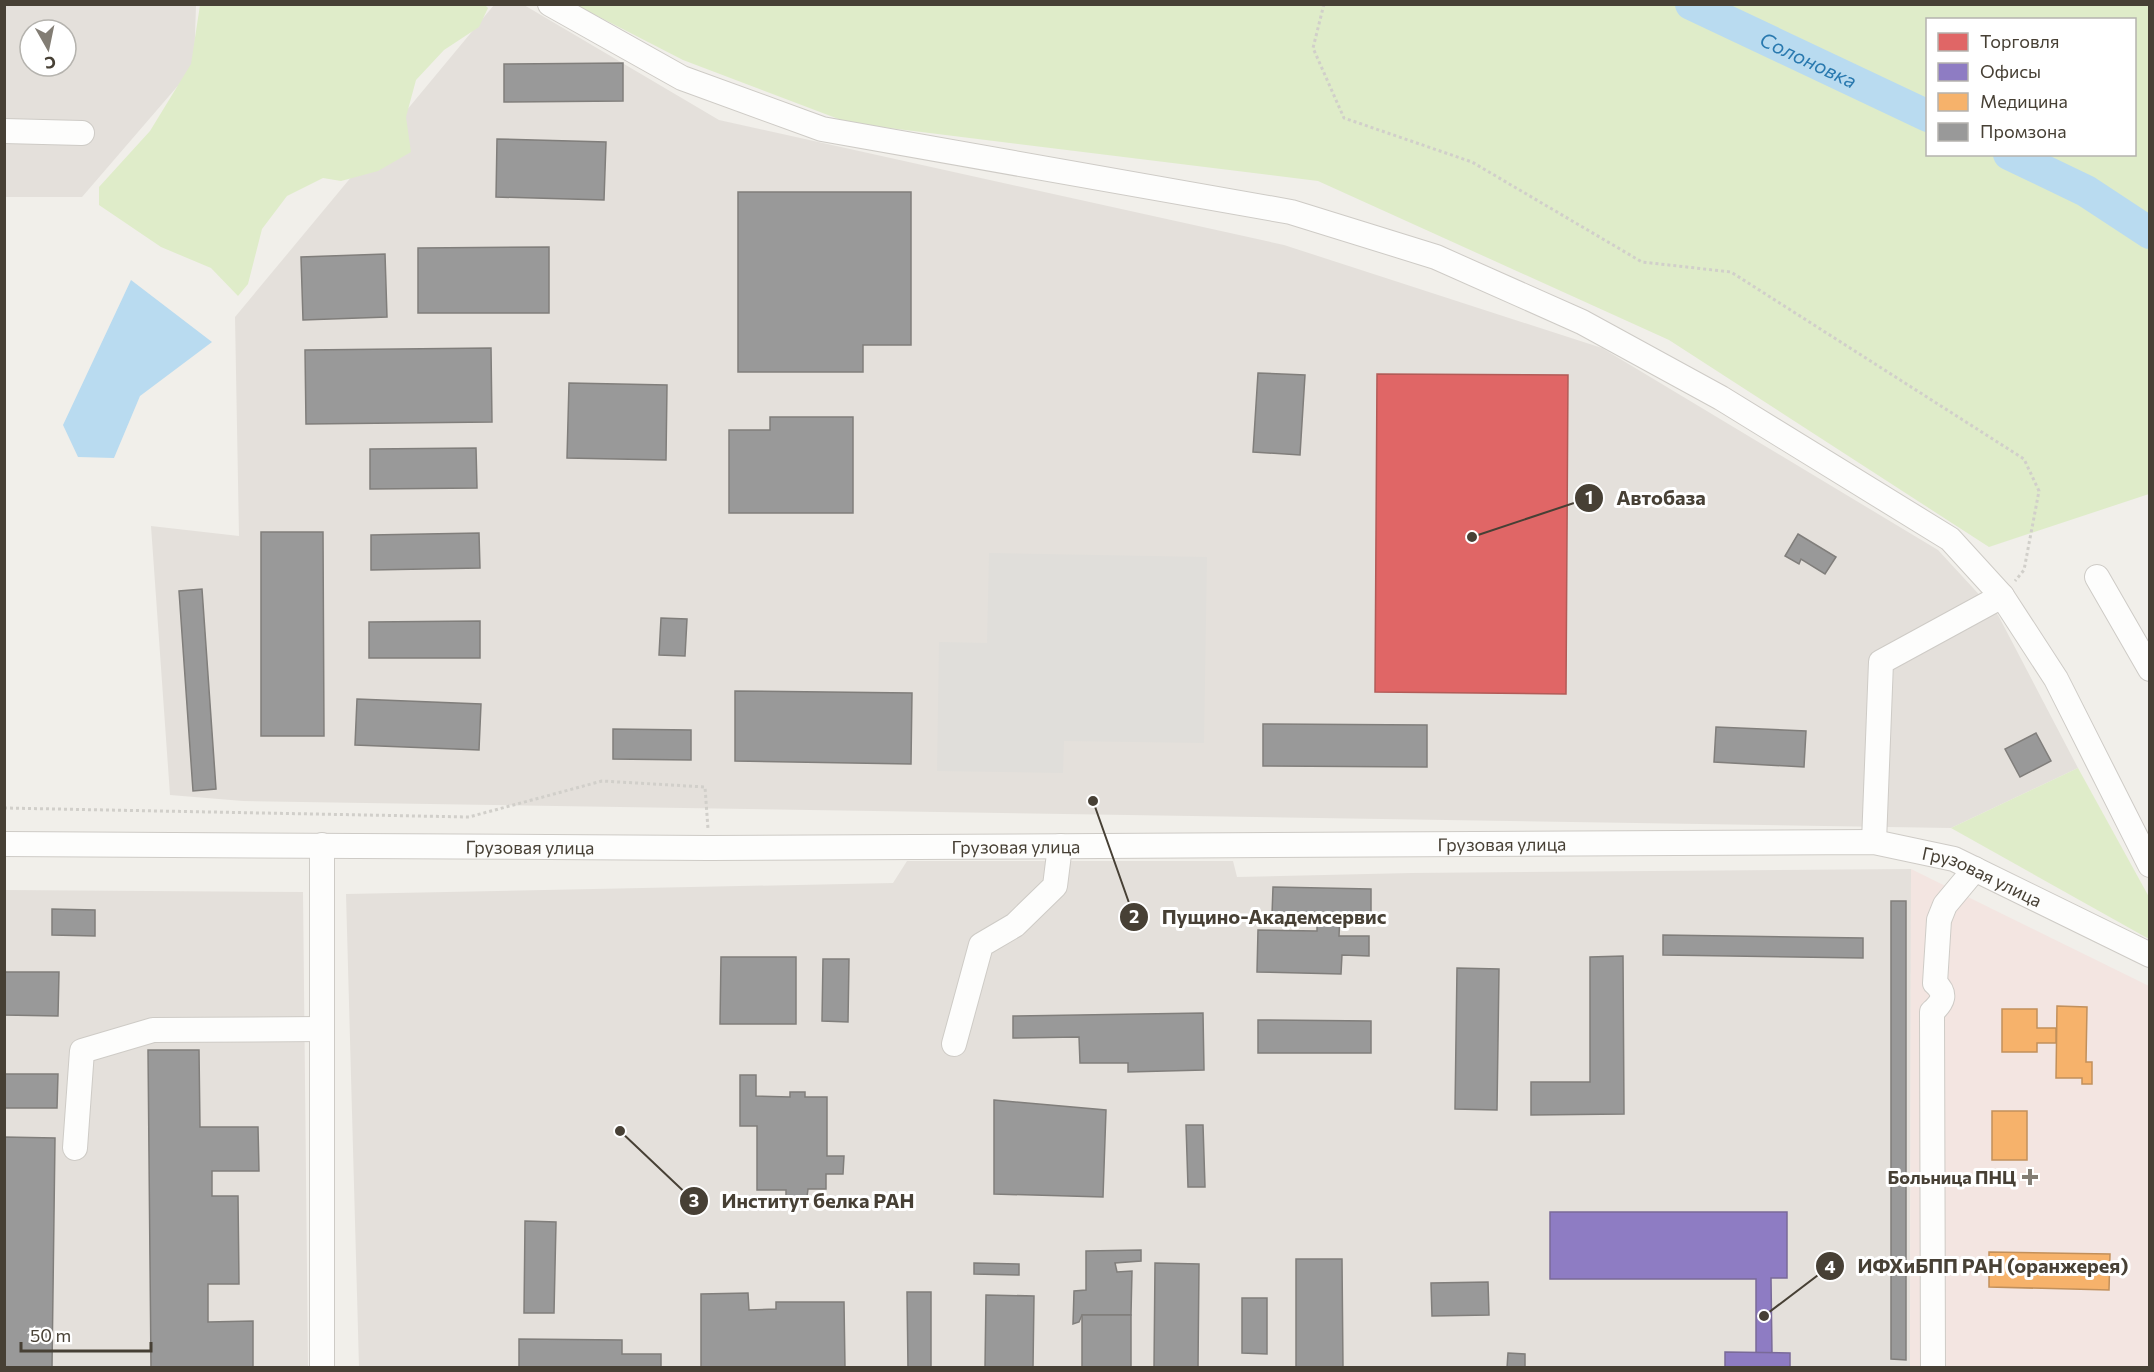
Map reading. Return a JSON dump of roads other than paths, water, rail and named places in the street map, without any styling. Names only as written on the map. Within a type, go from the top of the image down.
[{"type":"street","points":[[550,4],[682,78],[822,129],[1291,212],[1436,257],[1582,322],[1721,398],[1950,539],[2002,596],[2056,678],[2144,839],[2150,865]]},
{"type":"street","points":[[4,131],[82,133]]},
{"type":"street","points":[[2097,577],[2150,669]]},
{"type":"street","points":[[1874,842],[1881,662],[2002,596]]},
{"type":"street","name":"Грузовая улица","points":[[4,844],[709,848],[1874,842],[1954,859],[2150,955]]},
{"type":"street","points":[[322,845],[322,1368]]},
{"type":"street","points":[[954,1044],[981,945],[1015,925],[1055,885],[1060,846]]},
{"type":"street","points":[[1933,1368],[1932,1012],[1943,1000],[1942,990],[1935,983],[1940,920],[1946,905],[1975,869]]},
{"type":"street","points":[[75,1148],[82,1051],[153,1030],[322,1029]]},
{"type":"water","points":[[131,280],[212,342],[140,396],[114,458],[78,457],[63,425]]},
{"type":"waterway","name":"Солоновка","points":[[1691,4],[1926,115]]},
{"type":"waterway","name":"Солоновка","points":[[2013,156],[2086,191],[2150,233]]},
{"type":"place","name":"Автобаза","points":[[1472,537]]},
{"type":"place","name":"Пущино-Академсервис","points":[[1093,801]]},
{"type":"place","name":"Институт белка РАН","points":[[620,1131]]},
{"type":"place","name":"Больница ПНЦ","points":[[2030,1177]]},
{"type":"place","name":"ИФХиБПП РАН (оранжерея)","points":[[1764,1316]]}]
